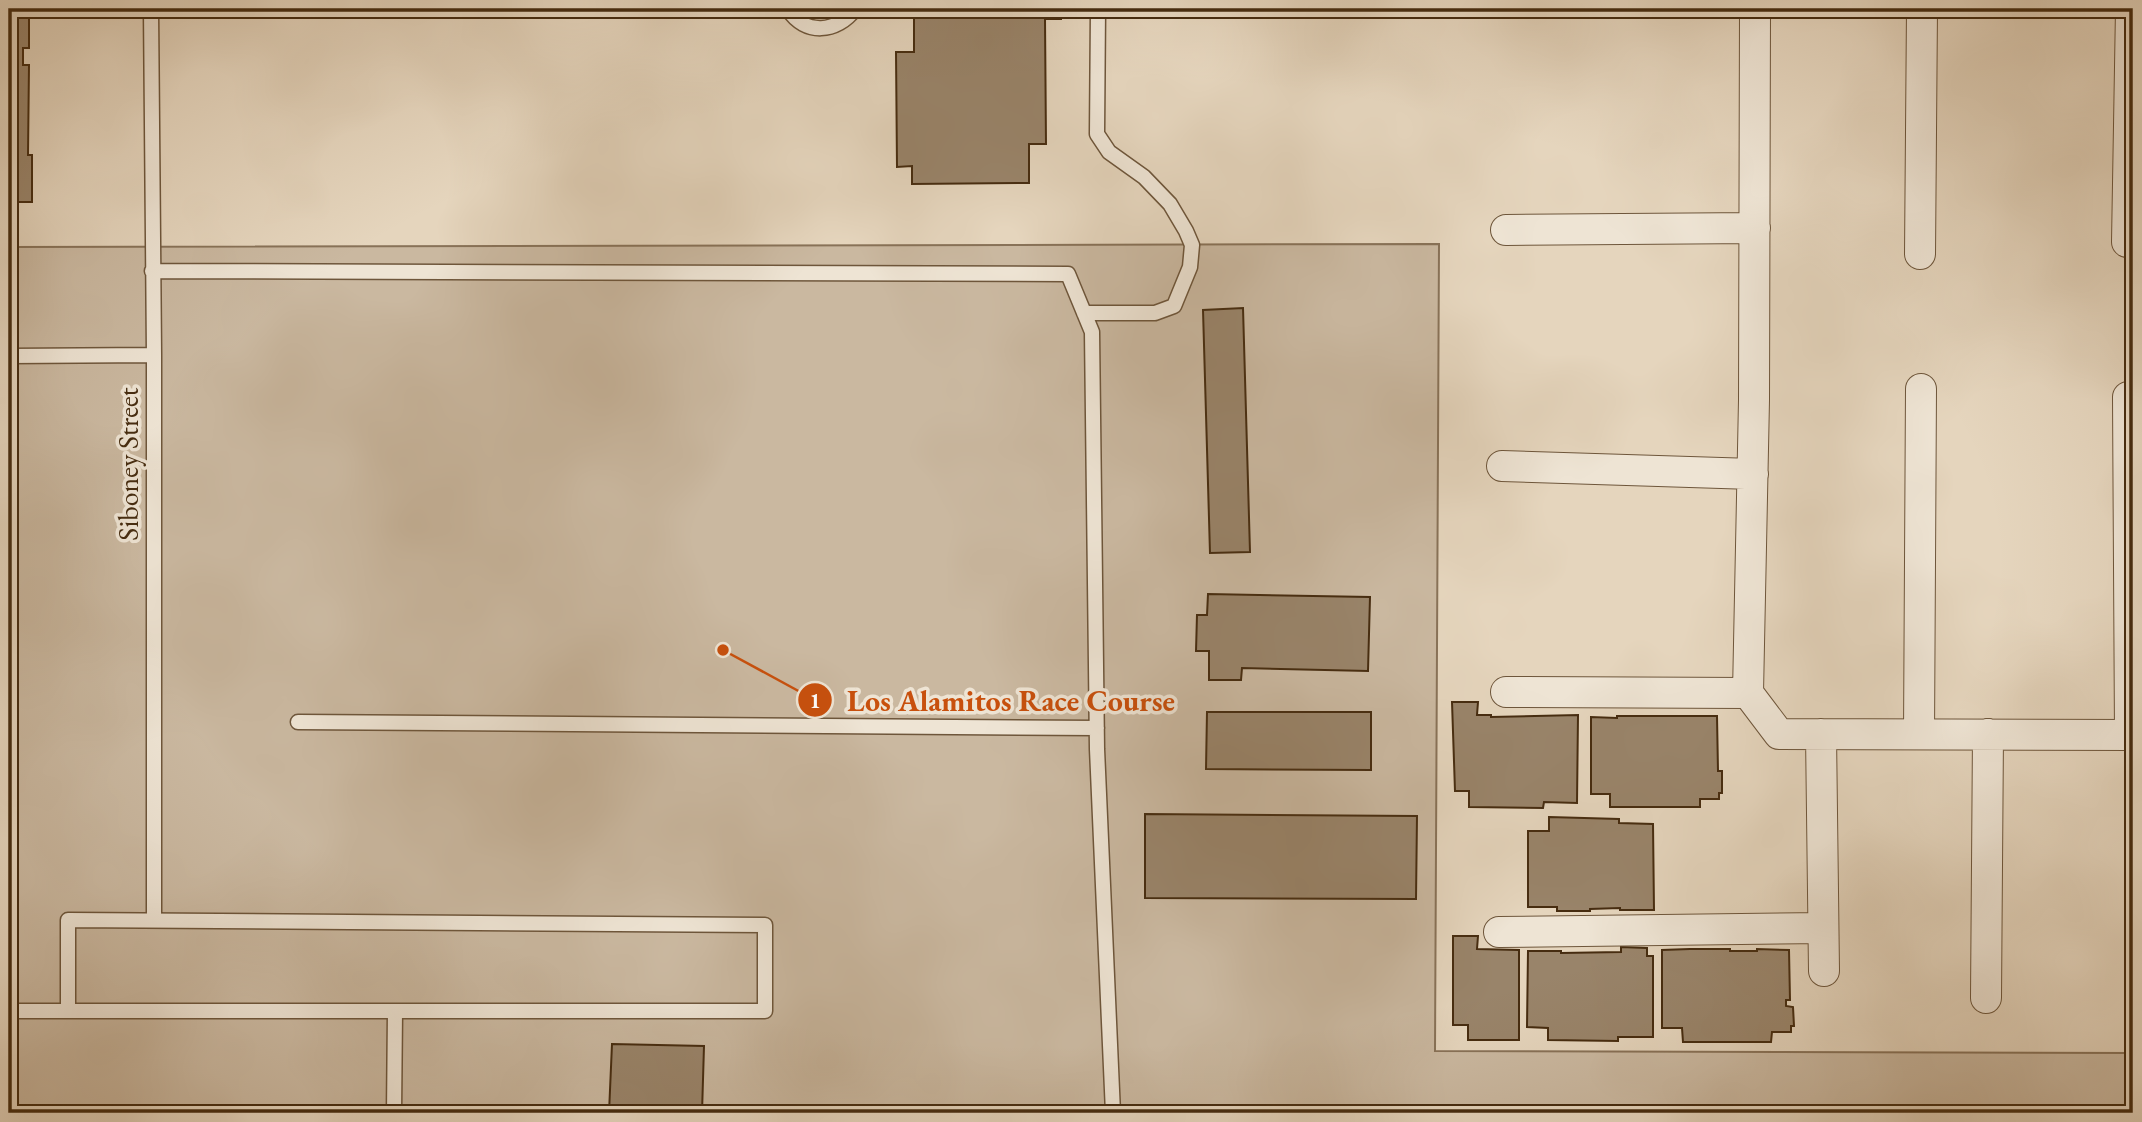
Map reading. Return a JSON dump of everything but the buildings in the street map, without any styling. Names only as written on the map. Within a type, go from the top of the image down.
[{"type":"street","points":[[1755,9],[1753,474],[1748,693],[1779,734],[2132,735],[2128,397]]},
{"type":"street","points":[[1920,254],[1922,9]]},
{"type":"street","points":[[2127,242],[2131,9]]},
{"type":"street","points":[[1506,230],[1755,228]]},
{"type":"street","points":[[1919,734],[1921,389]]},
{"type":"street","points":[[1502,466],[1753,474]]},
{"type":"street","points":[[1506,692],[1748,693]]},
{"type":"street","points":[[1821,734],[1824,971]]},
{"type":"street","points":[[1986,998],[1988,734]]},
{"type":"street","points":[[1499,932],[1823,929]]},
{"type":"lane","name":"Siboney Street","points":[[151,9],[154,920]]},
{"type":"lane","points":[[788,9],[792,16],[805,25],[819,28],[835,26],[848,18],[855,9]]},
{"type":"lane","points":[[1084,313],[1156,313],[1174,306],[1190,268],[1192,245],[1170,204],[1144,177],[1109,152],[1097,134],[1098,9]]},
{"type":"lane","points":[[152,271],[1068,274],[1092,332],[1097,728],[1113,1113]]},
{"type":"lane","points":[[9,356],[153,355]]},
{"type":"lane","points":[[298,722],[1097,728]]},
{"type":"lane","points":[[9,1011],[68,1011],[396,1011],[765,1011],[765,925],[68,920],[68,1011]]},
{"type":"lane","points":[[394,1113],[396,1011]]},
{"type":"shaded area","points":[[1439,244],[1435,1051],[2133,1053],[2133,1113],[9,1113],[9,247]]},
{"type":"place","name":"Los Alamitos Race Course","points":[[723,650]]}]
